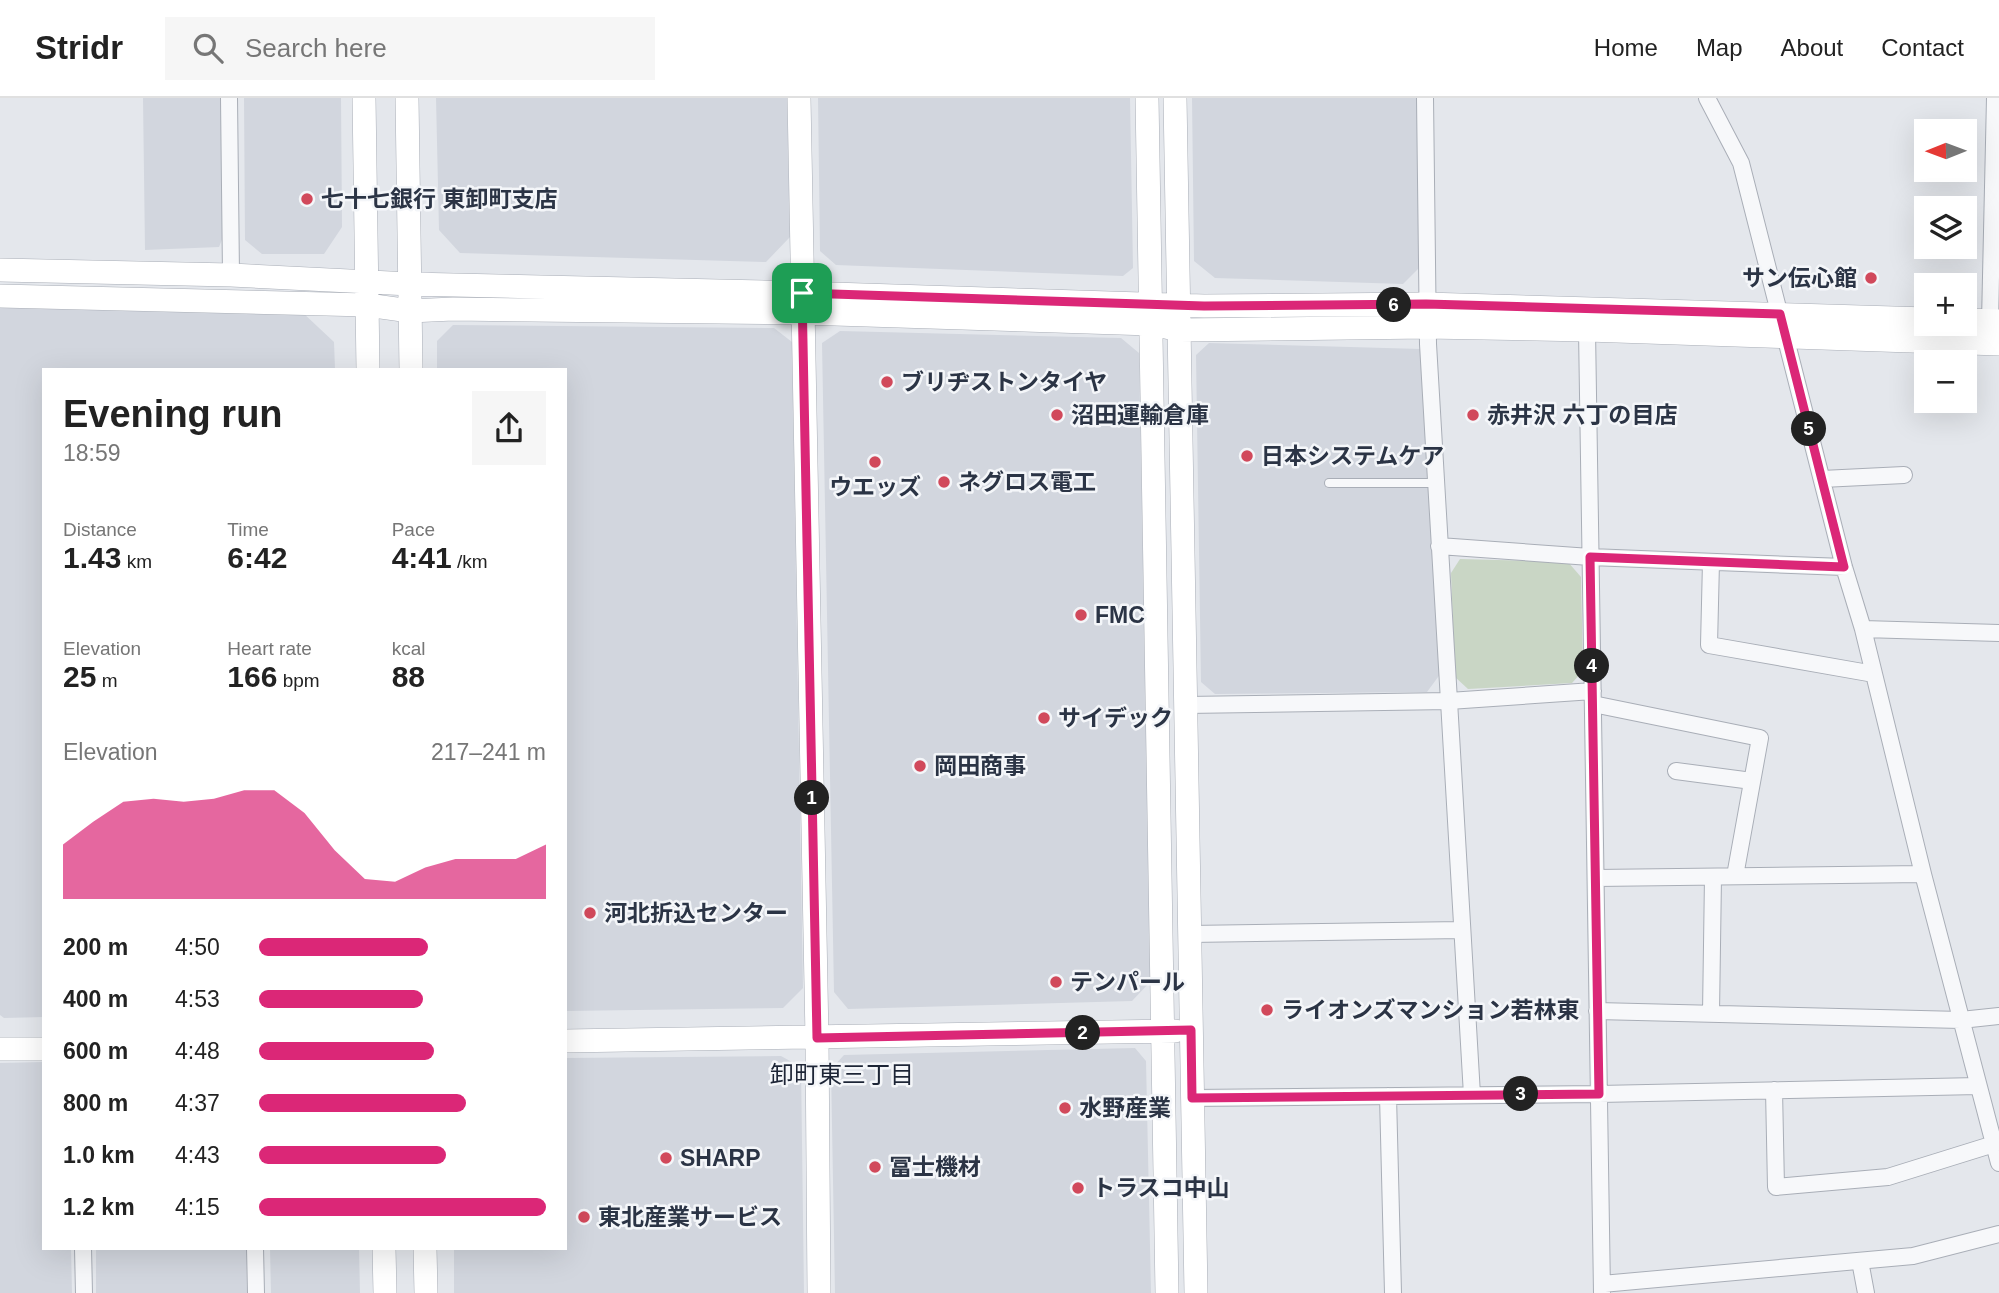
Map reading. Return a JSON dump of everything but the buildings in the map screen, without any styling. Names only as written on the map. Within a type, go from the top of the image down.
[{"type":"street","points":[[229,98],[231,275]]},
{"type":"street","points":[[364,98],[368,368]]},
{"type":"street","points":[[407,98],[411,368]]},
{"type":"street","points":[[799,98],[820,1293]]},
{"type":"street","points":[[1147,98],[1167,1293]]},
{"type":"street","points":[[1175,98],[1196,1293]]},
{"type":"street","points":[[1425,98],[1427,316],[1472,1095]]},
{"type":"street","points":[[1707,98],[1741,163],[1999,1163]]},
{"type":"street","points":[[1994,321],[1995,98]]},
{"type":"street","points":[[0,270],[231,275],[802,303],[1151,314],[1178,305],[1427,316],[1587,330],[1999,344]]},
{"type":"street","points":[[0,296],[367,305],[410,312],[802,303]]},
{"type":"street","points":[[1151,314],[1180,330],[1427,316],[1780,314],[1914,319]]},
{"type":"street","points":[[1587,330],[1602,1288],[1913,1256],[1999,1234]]},
{"type":"street","points":[[1822,480],[1904,475]]},
{"type":"street","points":[[1439,546],[1590,557],[1844,567]]},
{"type":"street","points":[[1711,562],[1709,645],[1874,674]]},
{"type":"street","points":[[1863,629],[1999,633]]},
{"type":"street","points":[[1186,705],[1593,697],[1760,738],[1735,876]]},
{"type":"street","points":[[1676,771],[1752,781]]},
{"type":"street","points":[[1596,878],[1923,874]]},
{"type":"street","points":[[1711,1013],[1713,877]]},
{"type":"street","points":[[1190,934],[1462,930]]},
{"type":"street","points":[[1597,1011],[1961,1020],[1999,1016]]},
{"type":"street","points":[[567,1041],[1191,1030]]},
{"type":"street","points":[[0,1049],[42,1049]]},
{"type":"street","points":[[1192,1098],[1599,1094],[1978,1086]]},
{"type":"street","points":[[1774,1090],[1776,1187],[1888,1177],[1994,1144]]},
{"type":"street","points":[[1388,1096],[1393,1293]]},
{"type":"street","points":[[83,1250],[84,1293]]},
{"type":"street","points":[[255,1250],[256,1293]]},
{"type":"street","points":[[384,1250],[384,1293]]},
{"type":"street","points":[[425,1250],[426,1293]]},
{"type":"street","points":[[1860,1261],[1866,1293]]},
{"type":"lane","points":[[1329,483],[1436,483]]},
{"type":"shaded area","points":[[143,98],[221,98],[223,237],[219,247],[145,250]]},
{"type":"shaded area","points":[[244,98],[341,98],[342,227],[324,254],[262,254],[245,240]]},
{"type":"shaded area","points":[[436,98],[787,98],[790,237],[766,262],[460,253],[439,230]]},
{"type":"shaded area","points":[[818,98],[1130,98],[1133,268],[1123,276],[836,265],[820,251]]},
{"type":"shaded area","points":[[1192,98],[1418,98],[1419,268],[1403,284],[1215,278],[1194,261]]},
{"type":"shaded area","points":[[0,305],[302,312],[334,342],[335,368],[42,368],[42,1017],[4,1018],[0,1015]]},
{"type":"shaded area","points":[[453,325],[774,328],[792,342],[803,988],[783,1008],[567,1011],[567,368],[437,368],[437,341]]},
{"type":"shaded area","points":[[840,331],[1121,338],[1139,353],[1151,981],[1132,1001],[848,1009],[834,992],[822,343]]},
{"type":"shaded area","points":[[1209,343],[1421,349],[1441,673],[1427,692],[1215,694],[1201,682],[1196,355]]},
{"type":"shaded area","points":[[1135,1048],[1146,1061],[1151,1293],[835,1293],[831,1069],[844,1055]]},
{"type":"shaded area","points":[[781,1056],[801,1067],[804,1293],[454,1293],[454,1250],[567,1250],[567,1058]]},
{"type":"shaded area","points":[[42,1062],[42,1250],[71,1250],[72,1293],[0,1293],[0,1063]]},
{"type":"shaded area","points":[[96,1250],[246,1250],[247,1293],[96,1293]]},
{"type":"shaded area","points":[[270,1250],[359,1250],[360,1293],[271,1293]]},
{"type":"green space","points":[[1460,559],[1568,562],[1581,577],[1583,671],[1572,683],[1468,689],[1455,677],[1451,573]]},
{"type":"place","name":"七十七銀行 東卸町支店","points":[[307,199]]},
{"type":"place","name":"サン伝心館","points":[[1871,278]]},
{"type":"place","name":"ブリヂストンタイヤ","points":[[887,382]]},
{"type":"place","name":"沼田運輸倉庫","points":[[1057,415]]},
{"type":"place","name":"赤井沢 六丁の目店","points":[[1473,415]]},
{"type":"place","name":"日本システムケア","points":[[1247,456]]},
{"type":"place","name":"ウエッズ","points":[[875,462]]},
{"type":"place","name":"ネグロス電工","points":[[944,482]]},
{"type":"place","name":"FMC","points":[[1081,615]]},
{"type":"place","name":"サイデック","points":[[1044,718]]},
{"type":"place","name":"岡田商事","points":[[920,766]]},
{"type":"place","name":"河北折込センター","points":[[590,913]]},
{"type":"place","name":"テンパール","points":[[1056,982]]},
{"type":"place","name":"ライオンズマンション若林東","points":[[1267,1010]]},
{"type":"place","name":"水野産業","points":[[1065,1108]]},
{"type":"place","name":"SHARP","points":[[666,1158]]},
{"type":"place","name":"冨士機材","points":[[875,1167]]},
{"type":"place","name":"トラスコ中山","points":[[1078,1188]]},
{"type":"place","name":"東北産業サービス","points":[[584,1217]]},
{"type":"district","name":"卸町東三丁目","points":[[842,1075]]},
{"type":"route","points":[[802,293],[1204,306],[1426,304],[1780,314],[1844,567],[1590,557],[1599,1094],[1192,1098],[1191,1030],[817,1038],[802,293]]}]
